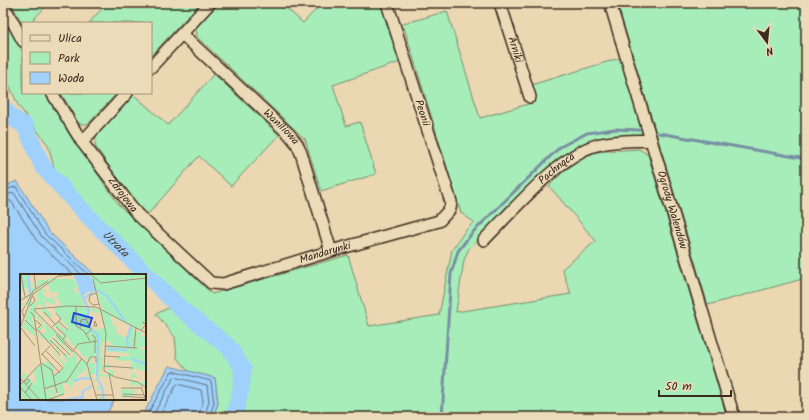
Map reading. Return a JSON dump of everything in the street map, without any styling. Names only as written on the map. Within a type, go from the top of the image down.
[{"type":"street","points":[[152,67],[210,3]]},
{"type":"street","name":"Peonii","points":[[387,3],[451,202],[450,210],[439,221]]},
{"type":"street","name":"Arniki","points":[[500,3],[530,97]]},
{"type":"street","name":"Ogrody Walendów","points":[[610,3],[734,417]]},
{"type":"street","points":[[3,4],[22,39]]},
{"type":"street","name":"Waniliowa","points":[[182,34],[289,134],[297,144],[331,251]]},
{"type":"street","name":"Zdrojowa","points":[[53,94],[82,142],[137,214],[211,283]]},
{"type":"street","points":[[82,142],[126,94]]},
{"type":"street","name":"Pachnąca","points":[[484,240],[544,180],[576,154],[586,148],[601,144],[651,140]]},
{"type":"street","name":"Mandarynki","points":[[211,283],[223,284],[331,251],[439,221]]},
{"type":"green space","points":[[11,3],[49,3],[31,22],[22,23]]},
{"type":"green space","points":[[107,3],[200,3],[152,55],[152,22],[90,22]]},
{"type":"green space","points":[[219,3],[281,3],[303,23],[322,3],[382,3],[400,62],[333,85],[346,126],[360,122],[376,174],[321,191],[305,139],[197,37],[196,28]]},
{"type":"green space","points":[[617,3],[798,3],[806,7],[806,278],[708,305]]},
{"type":"green space","points":[[447,11],[480,118],[535,102],[531,85],[620,58],[643,136],[589,141],[569,153],[524,192],[468,250],[464,260],[456,312],[571,294],[562,269],[596,241],[549,186],[565,170],[595,152],[639,149],[648,155],[727,417],[213,417],[218,403],[215,378],[188,371],[177,358],[175,337],[156,314],[180,302],[161,281],[148,273],[136,256],[115,239],[55,171],[48,145],[18,105],[3,71],[3,17],[22,50],[22,94],[47,94],[69,133],[119,205],[212,294],[348,255],[369,326],[439,315],[452,250],[465,231],[474,222],[461,213],[403,24]]},
{"type":"green space","points":[[214,74],[279,135],[231,186],[199,156],[148,214],[130,196],[95,146],[96,136],[134,95],[168,125]]},
{"type":"green space","points":[[62,94],[116,94],[88,124],[79,124]]},
{"type":"water","points":[[3,134],[5,138],[6,165],[3,166]]},
{"type":"water","points":[[17,181],[49,232],[94,274],[20,274],[20,400],[114,400],[106,417],[3,417],[3,187]]},
{"type":"water","points":[[169,366],[215,378],[218,403],[213,417],[142,417]]},
{"type":"waterway","name":"Utrata","points":[[3,107],[11,117],[25,126],[43,167],[84,212],[182,310],[229,347],[243,369],[241,389],[234,417]]},
{"type":"waterway","points":[[442,417],[451,274],[458,251],[472,233],[560,147],[587,133],[615,129],[639,130]]},
{"type":"waterway","points":[[659,133],[806,159]]}]
